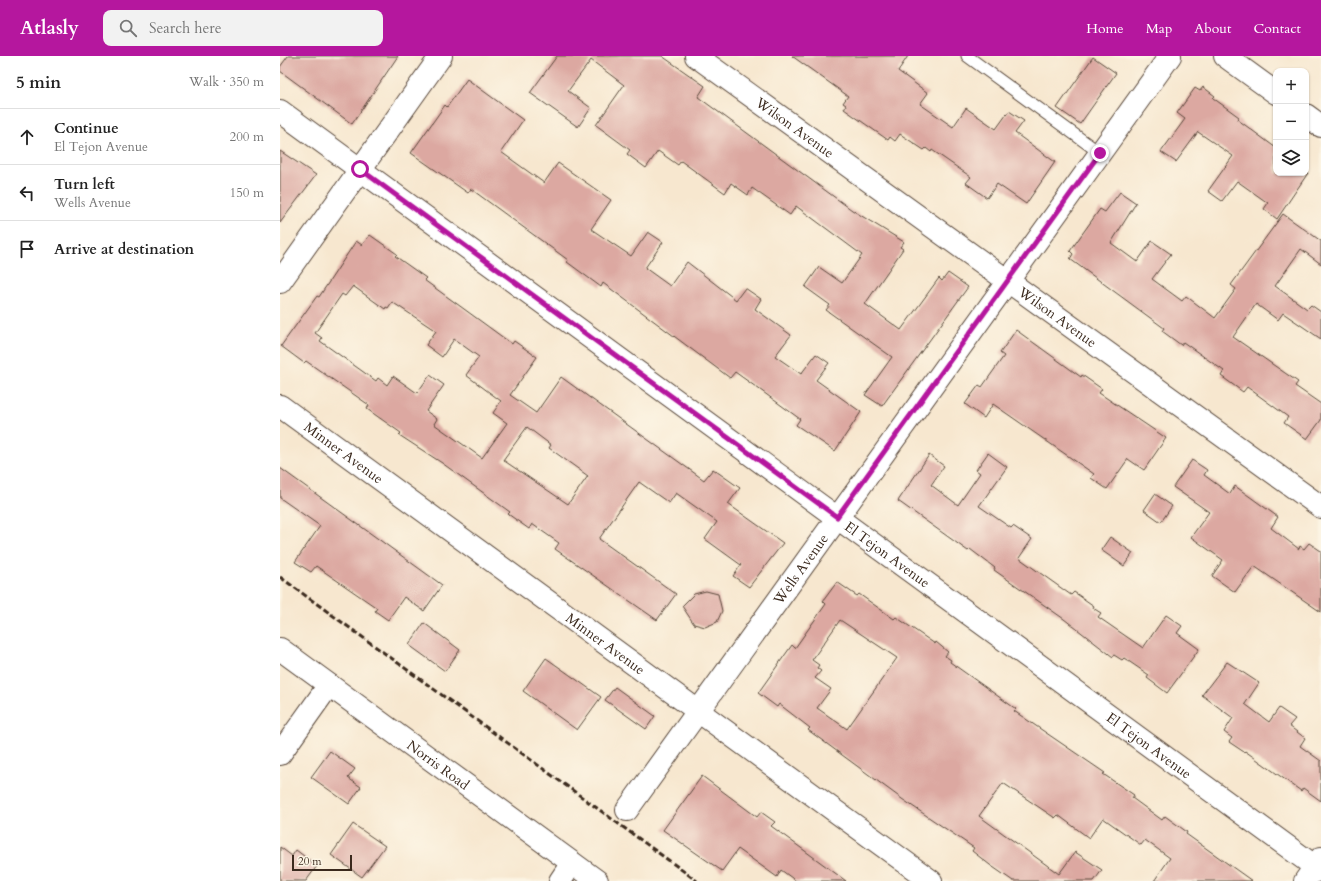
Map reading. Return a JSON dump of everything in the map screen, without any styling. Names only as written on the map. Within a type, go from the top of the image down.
[{"type":"street","points":[[280,282],[441,56]]},
{"type":"street","name":"Wilson Avenue","points":[[696,56],[1007,282],[1321,507]]},
{"type":"street","name":"Wells Avenue","points":[[627,810],[1170,56]]},
{"type":"street","points":[[1225,56],[1273,91]]},
{"type":"street","name":"El Tejon Avenue","points":[[280,111],[837,517],[1315,869]]},
{"type":"street","points":[[1309,117],[1321,126]]},
{"type":"street","name":"Minner Avenue","points":[[280,406],[931,881]]},
{"type":"street","name":"Norris Road","points":[[280,649],[597,881]]},
{"type":"street","points":[[280,754],[329,685]]},
{"type":"street","points":[[560,881],[572,863]]},
{"type":"lane","points":[[966,56],[1100,153]]},
{"type":"building","points":[[288,56],[398,56],[352,124],[280,71],[280,67]]},
{"type":"building","points":[[557,56],[662,56],[705,86],[698,97],[852,210],[904,242],[900,247],[903,249],[865,304],[901,330],[939,278],[942,281],[948,273],[968,287],[882,406],[865,395],[892,357],[826,310],[830,305],[805,287],[819,267],[842,283],[862,255],[796,206],[790,215],[752,188],[748,195],[731,183],[725,193],[681,161],[678,165],[658,151],[646,168],[627,154],[630,150],[596,125],[624,85],[591,60],[568,91],[591,108],[578,127],[530,93]]},
{"type":"building","points":[[792,56],[908,56],[898,71],[928,93],[920,104],[953,127],[966,108],[996,129],[1009,111],[1024,121],[1015,133],[1055,162],[1026,204],[997,184],[987,198],[966,183],[971,177],[932,150],[931,152],[926,148],[924,150],[900,134],[895,141],[890,137],[888,140],[844,109],[846,105],[843,103],[848,96]]},
{"type":"building","points":[[1093,57],[1116,73],[1080,124],[1057,108]]},
{"type":"building","points":[[467,79],[523,120],[501,152],[544,183],[558,163],[611,200],[591,229],[631,256],[648,232],[663,242],[645,268],[670,286],[687,262],[736,300],[745,288],[761,299],[755,309],[791,335],[775,356],[801,374],[816,354],[829,363],[816,380],[861,412],[835,451],[796,425],[800,419],[735,372],[730,378],[603,283],[601,287],[567,262],[568,260],[471,189],[468,193],[411,153],[445,105],[447,107]]},
{"type":"building","points":[[1203,87],[1215,96],[1213,98],[1239,117],[1238,120],[1273,146],[1273,176],[1306,176],[1277,219],[1264,209],[1268,203],[1237,181],[1222,201],[1208,191],[1233,156],[1198,132],[1176,162],[1161,152],[1185,119],[1177,113],[1195,88],[1200,91]]},
{"type":"building","points":[[280,151],[316,175],[280,223]]},
{"type":"building","points":[[1120,192],[1136,203],[1111,243],[1137,262],[1152,241],[1171,254],[1152,279],[1182,301],[1186,296],[1215,318],[1236,289],[1231,285],[1283,214],[1321,241],[1321,264],[1301,249],[1275,286],[1307,309],[1311,305],[1321,312],[1321,339],[1283,313],[1278,320],[1256,304],[1233,337],[1298,382],[1295,386],[1321,404],[1321,420],[1307,439],[1284,423],[1288,417],[1247,387],[1243,392],[1221,376],[1224,371],[1183,342],[1181,345],[1162,331],[1164,328],[1070,259],[1073,254],[1070,251],[1100,209],[1105,212]]},
{"type":"building","points":[[370,235],[397,254],[395,256],[426,278],[424,280],[512,344],[514,341],[537,357],[510,395],[536,413],[561,377],[704,480],[713,469],[740,488],[728,504],[783,543],[749,587],[733,576],[741,565],[705,539],[717,522],[676,493],[669,503],[639,482],[599,539],[676,594],[657,620],[555,549],[559,543],[532,524],[529,529],[508,514],[510,512],[442,463],[399,435],[401,433],[367,409],[369,405],[306,361],[304,363],[281,346],[317,296],[319,297],[356,241],[362,245]],"holes":[[[353,286],[385,309],[386,307],[388,308],[392,302],[436,331],[426,345],[442,357],[454,339],[479,357],[466,375],[501,401],[493,413],[507,423],[482,458],[434,424],[437,419],[426,411],[444,385],[430,375],[417,393],[393,376],[387,385],[378,378],[376,381],[320,341],[322,338],[315,333],[342,294],[345,296]],[[527,427],[551,445],[549,448],[588,476],[568,504],[503,460]]]},
{"type":"building","points":[[1016,330],[1081,377],[1082,375],[1102,389],[1099,393],[1166,438],[1144,470],[1128,459],[1107,489],[1091,478],[1094,474],[993,404],[984,418],[965,404],[979,385],[982,387],[1004,356],[1000,353]]},
{"type":"building","points":[[988,453],[1007,467],[979,506],[1011,528],[1013,526],[1032,539],[1019,558],[1071,595],[1074,592],[1094,606],[1093,608],[1101,613],[1098,617],[1143,648],[1166,615],[1182,626],[1177,633],[1199,649],[1167,693],[1147,678],[1149,675],[1124,658],[1122,660],[1114,655],[1113,657],[1064,619],[994,570],[995,568],[970,549],[968,551],[898,501],[929,455],[944,466],[931,485],[958,505],[980,473],[976,470]]},
{"type":"building","points":[[1192,460],[1207,470],[1204,475],[1230,494],[1235,486],[1278,517],[1271,528],[1299,549],[1300,546],[1304,549],[1309,543],[1321,551],[1321,612],[1254,566],[1235,592],[1212,576],[1223,560],[1191,537],[1209,512],[1173,487]]},
{"type":"building","points":[[280,468],[442,585],[424,611],[404,597],[388,620],[375,611],[377,608],[316,566],[311,572],[295,562],[320,526],[280,498]]},
{"type":"building","points":[[1155,494],[1172,506],[1161,522],[1144,510]]},
{"type":"building","points":[[1110,537],[1133,553],[1124,566],[1101,550]]},
{"type":"building","points":[[837,582],[857,596],[859,594],[894,619],[896,617],[935,644],[936,642],[948,652],[945,656],[951,660],[950,662],[1016,709],[1014,711],[1105,773],[1103,774],[1134,795],[1132,798],[1162,820],[1165,816],[1187,832],[1186,834],[1252,881],[1154,881],[1170,858],[1145,840],[1141,845],[1103,818],[1089,838],[1058,815],[1055,818],[1003,783],[979,816],[1059,874],[1075,852],[1102,870],[1094,881],[1013,881],[972,851],[974,848],[902,799],[808,730],[810,728],[779,704],[777,707],[758,693],[792,645],[795,648],[826,604],[823,601]],"holes":[[[840,620],[897,658],[847,729],[817,708],[831,689],[815,678],[821,671],[817,668],[819,665],[812,660]]]},
{"type":"building","points":[[706,591],[718,594],[722,611],[717,622],[705,627],[694,624],[682,606],[694,594]]},
{"type":"building","points":[[424,623],[460,650],[445,671],[409,645]]},
{"type":"building","points":[[546,658],[601,697],[577,730],[523,691]]},
{"type":"building","points":[[1227,662],[1259,683],[1245,704],[1269,722],[1279,708],[1295,719],[1289,726],[1305,738],[1300,746],[1321,761],[1321,801],[1303,788],[1301,791],[1245,751],[1244,752],[1229,742],[1232,738],[1224,732],[1233,718],[1202,695]]},
{"type":"building","points":[[615,687],[655,716],[646,729],[605,700]]},
{"type":"building","points":[[330,751],[355,769],[348,778],[361,787],[349,804],[311,777]]},
{"type":"building","points":[[702,776],[757,817],[761,812],[775,822],[771,826],[846,881],[796,881],[781,870],[777,877],[738,849],[722,871],[663,830]]},
{"type":"building","points":[[353,824],[385,846],[362,877],[331,855]]},
{"type":"building","points":[[280,847],[292,856],[296,850],[317,866],[306,881],[280,881]]},
{"type":"railway","points":[[280,577],[697,881]]},
{"type":"route","points":[[360,169],[837,517],[1100,153]]}]
